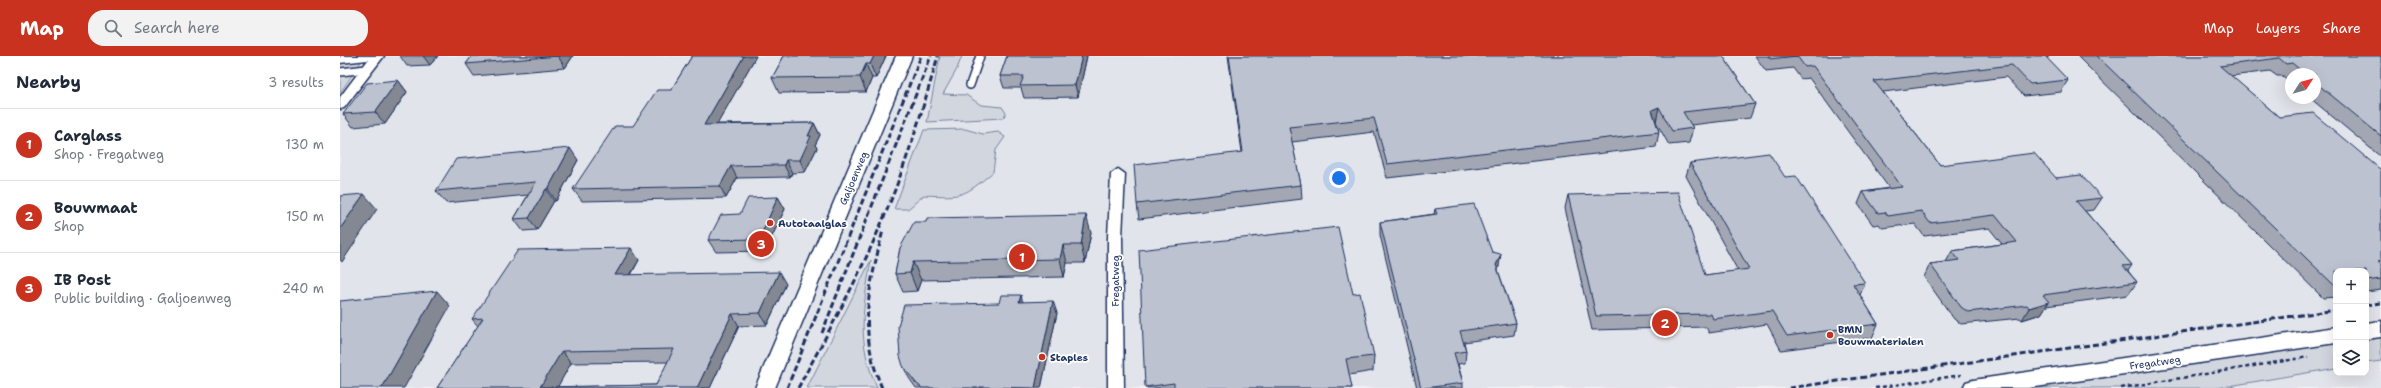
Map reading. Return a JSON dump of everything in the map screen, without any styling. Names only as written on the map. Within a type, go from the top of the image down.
[{"type":"street","points":[[340,59],[378,56],[340,105]]},
{"type":"street","name":"Galjoenweg","points":[[765,388],[904,56]]},
{"type":"street","name":"Fregatweg","points":[[1116,388],[1115,237],[1118,174]]},
{"type":"street","points":[[2369,331],[2381,329]]},
{"type":"street","name":"Fregatweg","points":[[1973,388],[2333,335]]},
{"type":"lane","points":[[970,85],[980,56]]},
{"type":"lane","points":[[340,72],[367,69]]},
{"type":"path","name":"Fregatweg","points":[[2121,388],[2313,356]]},
{"type":"shaded area","points":[[340,56],[365,56],[340,93]]},
{"type":"shaded area","points":[[382,56],[2381,56],[2381,388],[340,388],[340,109]]},
{"type":"shaded area","points":[[940,56],[962,56],[957,69],[943,94],[966,95],[981,105],[1002,107],[1006,113],[1003,118],[927,122]]},
{"type":"shaded area","points":[[965,129],[983,134],[998,132],[1005,137],[996,150],[993,172],[969,191],[962,194],[947,196],[924,195],[908,209],[894,209],[924,130]]},
{"type":"shaded area","points":[[871,260],[863,325],[866,355],[870,371],[877,388],[807,388]]},
{"type":"shaded area","points":[[2381,336],[2381,361],[2369,363],[2369,338]]},
{"type":"shaded area","points":[[2333,343],[2333,369],[2217,388],[2029,388]]},
{"type":"building","points":[[472,56],[558,56],[466,64]]},
{"type":"building","points":[[692,56],[744,56],[704,125],[814,123],[808,136],[811,136],[800,160],[786,160],[784,165],[731,166],[720,186],[573,189],[615,126],[633,126],[657,90],[671,90]]},
{"type":"building","points":[[784,56],[874,56],[870,64],[866,64],[860,77],[772,78]]},
{"type":"building","points":[[1007,56],[1082,56],[1075,85],[1020,86],[1024,76],[1000,76]]},
{"type":"building","points":[[1229,56],[1723,56],[1755,104],[1683,112],[1693,128],[1672,131],[1659,107],[1652,110],[1659,132],[1387,164],[1374,118],[1289,127],[1301,185],[1137,204],[1134,165],[1243,152]]},
{"type":"building","points":[[1768,56],[1797,56],[1770,59]]},
{"type":"building","points":[[1797,56],[2045,56],[2068,80],[2030,84],[2012,65],[1874,81],[1940,165],[2034,153],[2056,178],[2081,175],[2102,198],[2076,201],[2132,265],[2123,266],[2137,282],[2043,295],[2049,302],[2029,308],[2027,305],[1968,312],[1961,307],[1930,264],[1959,260],[1952,251],[2017,242],[1995,215],[1930,223],[1921,211],[1888,216],[1885,212],[1878,213],[1863,192],[1902,187],[1813,66],[1805,67]]},
{"type":"building","points":[[2097,56],[2381,56],[2381,136],[2321,87],[2321,68],[2298,68],[2292,63],[2286,64],[2279,58],[2220,66],[2279,117],[2313,113],[2381,170],[2381,260],[2378,261],[2381,263],[2381,279],[2369,281],[2369,268],[2333,268],[2333,284]]},
{"type":"building","points":[[398,80],[375,112],[343,114],[367,83]]},
{"type":"building","points":[[570,148],[548,189],[546,189],[529,218],[514,219],[536,182],[436,191],[456,159]]},
{"type":"building","points":[[1769,153],[1785,177],[1796,176],[1865,283],[1853,284],[1878,324],[1787,336],[1772,311],[1713,319],[1711,314],[1596,316],[1568,195],[1678,192],[1705,275],[1749,269],[1690,163]]},
{"type":"building","points":[[364,194],[340,229],[340,196]]},
{"type":"building","points":[[778,197],[759,239],[708,240],[721,215],[740,214],[748,198]]},
{"type":"building","points":[[1474,204],[1492,252],[1501,254],[1496,265],[1516,323],[1460,331],[1466,351],[1454,353],[1463,383],[1421,388],[1380,222],[1437,214],[1435,209]]},
{"type":"building","points":[[1086,215],[1081,245],[1063,245],[1060,259],[913,262],[910,273],[895,274],[900,248],[914,222],[926,222],[927,218]]},
{"type":"building","points":[[1338,227],[1353,294],[1360,293],[1374,356],[1346,359],[1352,388],[1174,388],[1174,383],[1145,387],[1139,250]]},
{"type":"building","points":[[631,248],[615,275],[779,272],[760,313],[732,314],[697,388],[437,388],[483,318],[472,319],[518,250]],"holes":[[[674,349],[656,385],[540,387],[562,351]]]},
{"type":"building","points":[[437,291],[382,388],[340,388],[340,301]]},
{"type":"building","points":[[1001,295],[1021,295],[1019,302],[1053,301],[1035,388],[922,388],[916,383],[903,366],[900,356],[898,326],[904,305],[999,303]]},
{"type":"railway","points":[[787,388],[921,56]]},
{"type":"railway","points":[[822,333],[931,56]]},
{"type":"railway","points":[[798,388],[850,291],[887,210],[911,145],[938,56]]},
{"type":"railway","points":[[882,388],[874,366],[870,346],[868,309],[873,272],[883,230]]},
{"type":"railway","points":[[2369,305],[2381,303]]},
{"type":"railway","points":[[1789,388],[2333,310]]},
{"type":"place","name":"Autotaalglas","points":[[770,223]]},
{"type":"place","name":"IB Post","points":[[761,244]]},
{"type":"place","name":"Carglass","points":[[1022,257]]},
{"type":"place","name":"Bouwmaat","points":[[1665,323]]},
{"type":"place","name":"BMN Bouwmaterialen","points":[[1830,335]]},
{"type":"place","name":"Staples","points":[[1042,357]]}]
